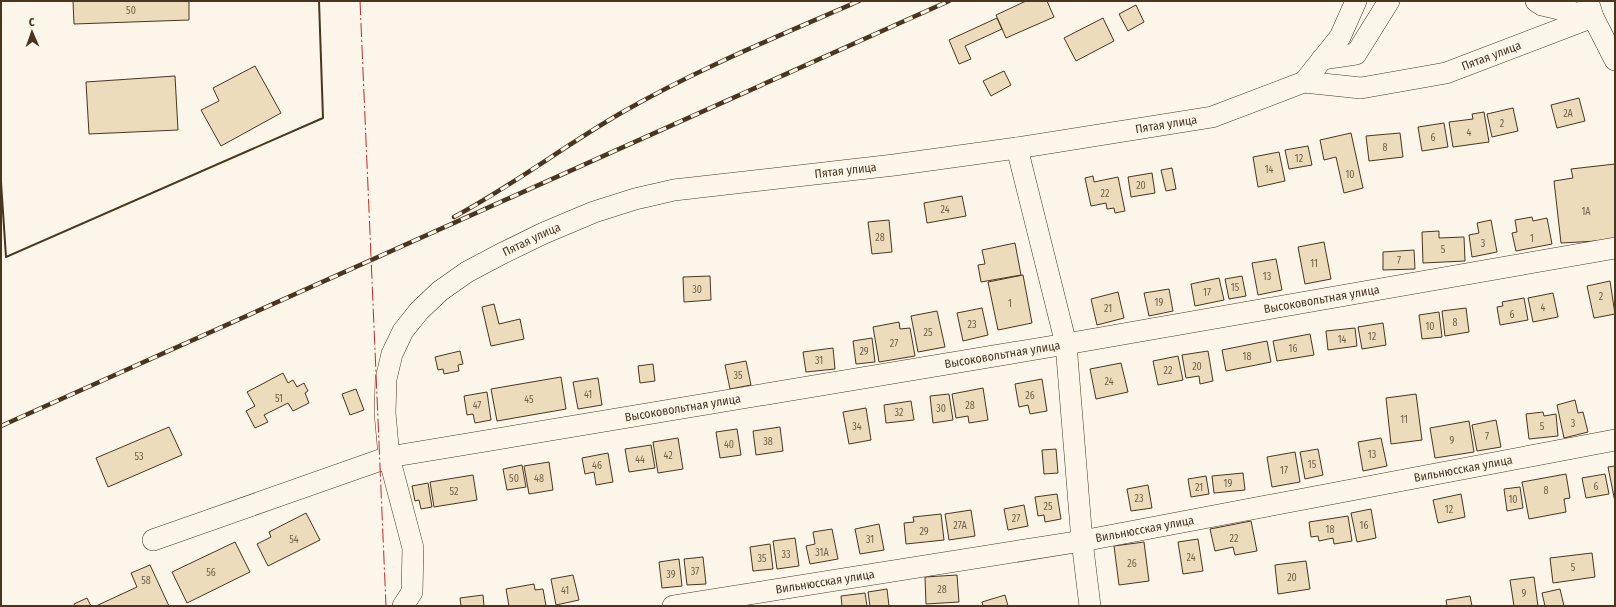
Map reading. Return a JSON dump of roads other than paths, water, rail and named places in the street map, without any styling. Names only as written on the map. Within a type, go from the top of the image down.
[{"type":"street","points":[[1304,82],[1340,37],[1356,1]]},
{"type":"street","points":[[1322,60],[1356,54],[1389,1]]},
{"type":"street","points":[[1536,1],[1542,5],[1590,9],[1615,60]]},
{"type":"street","name":"Пятая улица","points":[[402,606],[412,592],[413,548],[389,457],[385,413],[386,379],[392,354],[403,330],[419,311],[440,291],[467,272],[500,254],[544,233],[594,212],[636,198],[674,190],[1017,148],[1212,118],[1304,82],[1360,88],[1446,73],[1590,9]]},
{"type":"street","points":[[1017,148],[1066,344],[1082,541],[1090,606]]},
{"type":"street","name":"Высоковольтная улица","points":[[153,540],[389,457],[1066,344],[1615,248]]},
{"type":"street","name":"Вильнюсская улица","points":[[673,606],[1082,541],[1615,440]]},
{"type":"railway","points":[[454,217],[497,192],[621,113],[650,97],[709,67],[859,1]]},
{"type":"railway","points":[[1,426],[949,1]]}]
